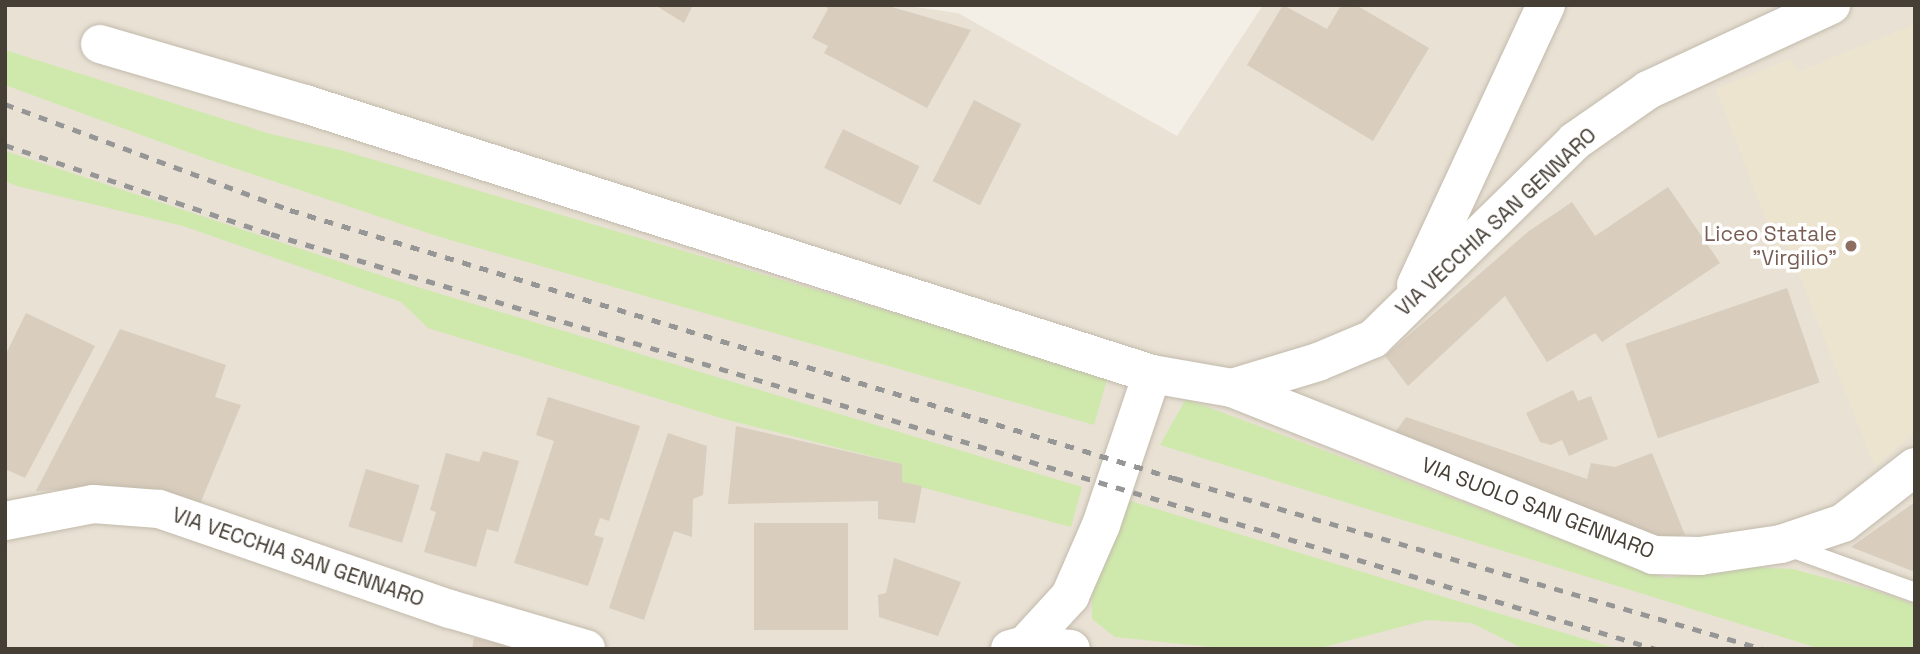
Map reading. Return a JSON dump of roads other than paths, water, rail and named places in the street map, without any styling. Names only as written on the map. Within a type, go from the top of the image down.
[{"type":"street","points":[[1407,306],[1546,5]]},
{"type":"street","name":"VIA VECCHIA SAN GENNARO","points":[[1232,388],[1318,362],[1373,339],[1575,141],[1648,90],[1831,5]]},
{"type":"street","name":"VIA SUOLO SAN GENNARO","points":[[100,44],[305,104],[1152,374],[1232,388],[1653,555],[1700,556],[1781,544],[1843,523],[1915,467]]},
{"type":"street","points":[[1018,647],[1070,596],[1101,526],[1152,374]]},
{"type":"street","name":"VIA VECCHIA SAN GENNARO","points":[[5,521],[93,504],[159,509],[450,610],[586,649]]},
{"type":"street","points":[[1018,647],[1071,649]]},
{"type":"lane","points":[[1781,544],[1915,592]]},
{"type":"railway","points":[[5,104],[290,210],[1174,478],[1763,649]]},
{"type":"railway","points":[[5,145],[271,234],[1656,649]]},
{"type":"place","name":"Liceo Statale \"Virgilio\"","points":[[1851,246]]}]
